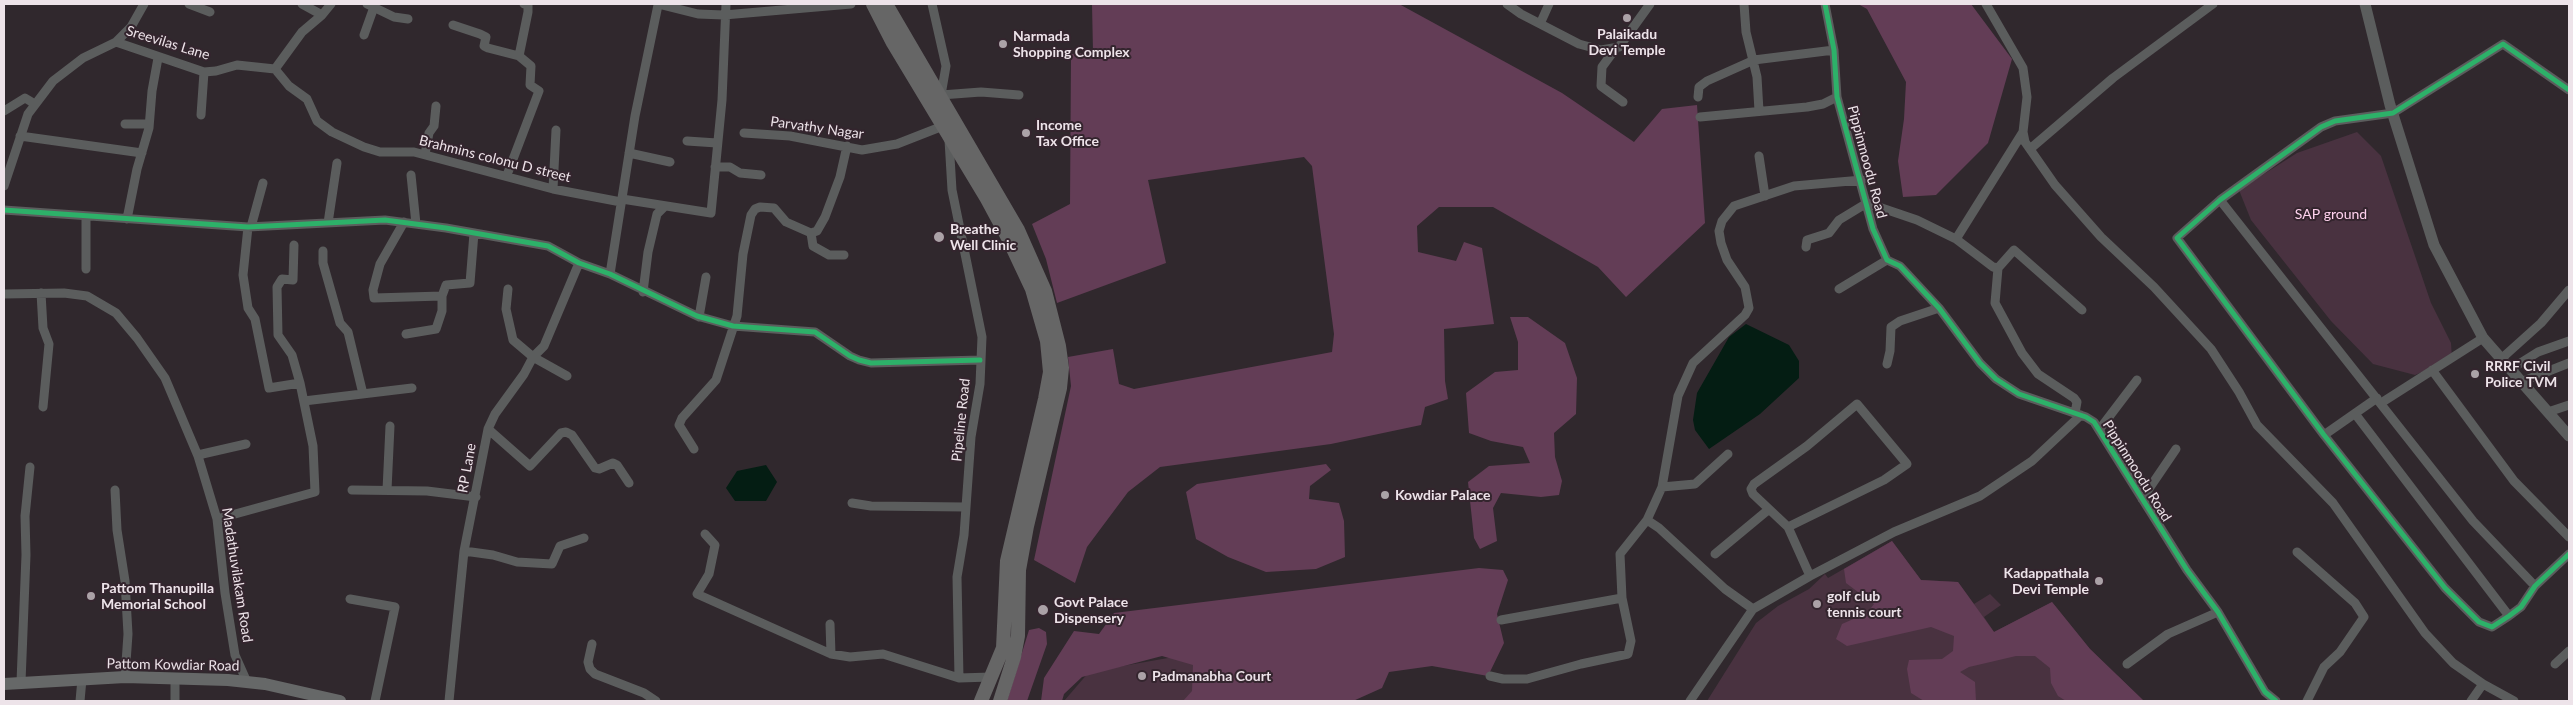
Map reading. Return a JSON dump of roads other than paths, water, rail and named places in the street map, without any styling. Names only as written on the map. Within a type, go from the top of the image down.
[{"type":"main road","points":[[873,4],[888,35],[935,99],[951,132],[1033,262],[1053,317],[1062,368],[1060,388],[1026,526],[1019,570],[1016,643],[1000,701]]},
{"type":"main road","points":[[886,4],[1027,275],[1042,318],[1050,372],[1007,561],[1003,648],[980,701]]},
{"type":"main road","name":"Pattom Kowdiar Road","points":[[4,684],[125,677],[175,678],[247,682],[340,701]]},
{"type":"main road","points":[[985,701],[991,677]]},
{"type":"street","points":[[4,186],[28,114],[35,104],[53,81],[83,58],[116,42],[131,27],[144,4]]},
{"type":"street","points":[[189,4],[210,12]]},
{"type":"street","points":[[302,4],[322,15]]},
{"type":"street","points":[[274,69],[302,32],[322,15],[331,4]]},
{"type":"street","points":[[519,56],[526,27],[527,4]]},
{"type":"street","points":[[726,4],[724,15],[722,100],[715,167],[730,166],[740,173],[760,175]]},
{"type":"street","points":[[610,274],[629,153],[658,5],[698,14],[724,15],[851,4]]},
{"type":"street","points":[[932,4],[946,66],[935,99],[981,92],[1019,95]]},
{"type":"street","points":[[1508,4],[1540,24],[1579,44],[1601,50],[1616,48]]},
{"type":"street","points":[[1540,24],[1549,4]]},
{"type":"street","points":[[1623,102],[1601,86],[1602,67],[1650,4]]},
{"type":"street","points":[[1744,4],[1746,32],[1754,60],[1759,111]]},
{"type":"street","name":"Pippinmoodu Road","points":[[1824,4],[1834,50],[1837,97],[1862,180],[1873,228],[1887,260],[1900,266],[1939,308],[1980,363],[1996,379],[2019,394],[2078,414],[2094,422],[2187,570],[2218,612],[2265,692],[2276,701]]},
{"type":"street","points":[[1986,4],[2023,68],[2027,97],[2023,132],[2025,142],[2055,186],[2101,237],[2154,287],[2210,349],[2240,392],[2257,425],[2332,503],[2424,633],[2453,663],[2483,684],[2514,701]]},
{"type":"street","points":[[2030,149],[2113,78],[2213,4]]},
{"type":"street","points":[[2365,4],[2393,113],[2434,244],[2483,338],[2569,436]]},
{"type":"street","points":[[364,35],[370,6],[394,17],[408,19]]},
{"type":"street","points":[[453,26],[486,37],[484,46],[519,56],[531,66],[530,85],[539,91],[507,175]]},
{"type":"street","name":"Sreevilas Lane","points":[[116,42],[158,58],[204,72],[216,71],[237,65],[274,69]]},
{"type":"street","points":[[2569,90],[2503,44],[2393,113],[2335,121],[2321,127],[2220,200],[2177,238],[2324,435],[2444,588],[2479,622],[2492,627],[2521,607],[2535,586],[2569,554]]},
{"type":"street","points":[[1698,97],[1699,87],[1707,81],[1754,60],[1834,50]]},
{"type":"street","points":[[127,219],[149,124],[158,58]]},
{"type":"street","name":"Brahmins colonu D street","points":[[274,69],[290,86],[307,99],[317,121],[332,132],[353,143],[380,152],[414,152],[425,154],[507,175],[552,189],[710,213],[715,167]]},
{"type":"street","points":[[201,115],[204,72]]},
{"type":"street","points":[[1700,117],[1823,104],[1837,97]]},
{"type":"street","points":[[4,110],[25,98],[35,104]]},
{"type":"street","points":[[425,154],[429,133],[434,126],[436,106]]},
{"type":"street","points":[[125,124],[149,124]]},
{"type":"street","points":[[552,189],[556,130]]},
{"type":"street","name":"Parvathy Nagar","points":[[744,133],[790,136],[862,150],[951,132]]},
{"type":"street","name":"Pipeline Road","points":[[951,132],[952,190],[982,337],[980,384],[972,437],[957,577],[959,678]]},
{"type":"street","points":[[1956,239],[2023,132]]},
{"type":"street","points":[[20,136],[142,152]]},
{"type":"street","points":[[687,141],[718,143]]},
{"type":"street","points":[[694,448],[680,425],[682,418],[716,380],[739,310],[743,254],[751,215],[755,209],[760,207],[774,208],[786,222],[812,233],[817,231],[825,217],[840,177],[847,146]]},
{"type":"street","points":[[629,153],[670,162]]},
{"type":"street","points":[[1759,156],[1765,196]]},
{"type":"street","points":[[328,223],[337,163]]},
{"type":"street","points":[[411,175],[416,224]]},
{"type":"street","points":[[1490,676],[1502,679],[1527,678],[1628,654],[1631,641],[1622,598],[1620,554],[1648,520],[1662,487],[1678,396],[1693,363],[1745,315],[1749,308],[1745,287],[1727,260],[1721,243],[1719,231],[1722,221],[1734,206],[1794,186],[1862,180]]},
{"type":"street","points":[[262,183],[249,227],[244,286],[248,308],[254,318],[269,388],[300,382]]},
{"type":"street","points":[[2220,200],[2474,521],[2535,586]]},
{"type":"street","points":[[1806,248],[1807,240],[1829,233],[1839,220],[1867,203],[1917,220],[1956,239],[1993,267],[1998,268]]},
{"type":"street","points":[[643,292],[648,252],[657,214],[665,206]]},
{"type":"street","points":[[4,210],[249,227],[385,220],[404,222],[548,246],[580,263],[610,274],[643,292],[699,316],[734,326],[815,332],[850,356],[871,362],[980,360]]},
{"type":"street","points":[[86,216],[86,269]]},
{"type":"street","points":[[404,222],[380,264],[373,290],[374,298],[442,296]]},
{"type":"street","points":[[406,334],[436,330],[442,311],[442,296],[446,285],[470,283],[474,233]]},
{"type":"street","points":[[812,233],[813,246],[829,255],[844,254]]},
{"type":"street","points":[[217,519],[315,492],[313,446],[300,382],[292,355],[278,335],[277,287],[282,280],[293,280],[294,245]]},
{"type":"street","points":[[1690,701],[1753,609],[1810,576],[1894,532],[1980,496],[2032,461],[2078,414],[2077,402],[2074,398],[2038,374],[2022,354],[1996,303],[1998,268],[2014,250],[2082,310]]},
{"type":"street","points":[[323,251],[323,263],[340,323],[348,332],[363,394]]},
{"type":"street","points":[[1839,289],[1887,260]]},
{"type":"street","name":"RP Lane","points":[[449,701],[464,551],[488,429],[494,414],[524,374],[533,358],[544,346],[580,263]]},
{"type":"street","points":[[699,316],[706,277]]},
{"type":"street","points":[[508,289],[506,309],[513,340],[533,358],[567,376]]},
{"type":"street","points":[[2501,359],[2541,323],[2569,290]]},
{"type":"street","points":[[41,293],[43,328],[49,344],[43,407]]},
{"type":"street","name":"Madathuvilakam Road","points":[[4,294],[64,293],[87,296],[116,313],[137,338],[165,378],[198,455],[217,519],[225,593],[235,655],[247,682]]},
{"type":"street","points":[[1887,364],[1890,351],[1890,327],[1900,321],[1939,308]]},
{"type":"street","points":[[2324,435],[2483,338]]},
{"type":"street","points":[[2510,369],[2538,352],[2569,341]]},
{"type":"street","points":[[2522,382],[2569,363]]},
{"type":"street","points":[[2432,370],[2514,481],[2569,537]]},
{"type":"street","points":[[2099,430],[2137,380]]},
{"type":"street","points":[[304,401],[412,388]]},
{"type":"street","points":[[1788,527],[1884,480],[1907,464],[1857,404],[1807,446],[1754,484],[1751,489],[1753,494],[1768,510],[1788,527],[1810,576]]},
{"type":"street","points":[[2548,412],[2569,405]]},
{"type":"street","points":[[2356,415],[2509,616]]},
{"type":"street","points":[[387,490],[390,426]]},
{"type":"street","points":[[488,429],[530,466],[561,433],[566,432],[572,435],[595,468],[613,463],[617,465],[629,483]]},
{"type":"street","points":[[198,455],[246,444]]},
{"type":"street","points":[[2142,499],[2176,449]]},
{"type":"street","points":[[1662,487],[1695,484],[1728,454]]},
{"type":"street","points":[[21,682],[26,555],[25,516],[30,467]]},
{"type":"street","points":[[116,490],[117,530],[125,581],[128,634],[125,677]]},
{"type":"street","points":[[352,490],[387,490],[476,497]]},
{"type":"street","points":[[852,503],[870,506],[965,507]]},
{"type":"street","points":[[1715,554],[1768,510]]},
{"type":"street","points":[[1648,520],[1725,589],[1753,609]]},
{"type":"street","points":[[705,534],[715,545],[709,574],[697,594],[831,654],[850,657],[883,654],[959,678],[991,677]]},
{"type":"street","points":[[464,551],[493,555],[517,562],[552,564],[560,546],[584,538]]},
{"type":"street","points":[[2296,552],[2355,603],[2364,617],[2340,652],[2324,667],[2307,701]]},
{"type":"street","points":[[1501,620],[1622,598]]},
{"type":"street","points":[[350,599],[395,607],[375,701]]},
{"type":"street","points":[[2127,664],[2168,634],[2218,612]]},
{"type":"street","points":[[830,624],[831,654]]},
{"type":"street","points":[[592,644],[588,662],[590,669],[595,674],[644,693],[656,701]]},
{"type":"street","points":[[2555,664],[2569,650]]},
{"type":"street","points":[[175,678],[175,701]]},
{"type":"street","points":[[80,701],[82,679]]},
{"type":"street","points":[[2471,701],[2483,684]]},
{"type":"place","name":"Palaikadu Devi Temple","points":[[1627,18]]},
{"type":"place","name":"Narmada Shopping Complex","points":[[1003,44]]},
{"type":"place","name":"Income Tax Office","points":[[1026,133]]},
{"type":"place","name":"Breathe Well Clinic","points":[[939,237]]},
{"type":"place","name":"RRRF Civil Police TVM","points":[[2475,374]]},
{"type":"place","name":"Kowdiar Palace","points":[[1385,495]]},
{"type":"place","name":"Kadappathala Devi Temple","points":[[2099,581]]},
{"type":"place","name":"Pattom Thanupilla Memorial School","points":[[91,596]]},
{"type":"place","name":"golf club tennis court","points":[[1817,604]]},
{"type":"place","name":"Govt Palace Dispensery","points":[[1043,610]]},
{"type":"place","name":"Padmanabha Court","points":[[1142,676]]},
{"type":"park label","name":"SAP ground","points":[[2331,214]]}]
